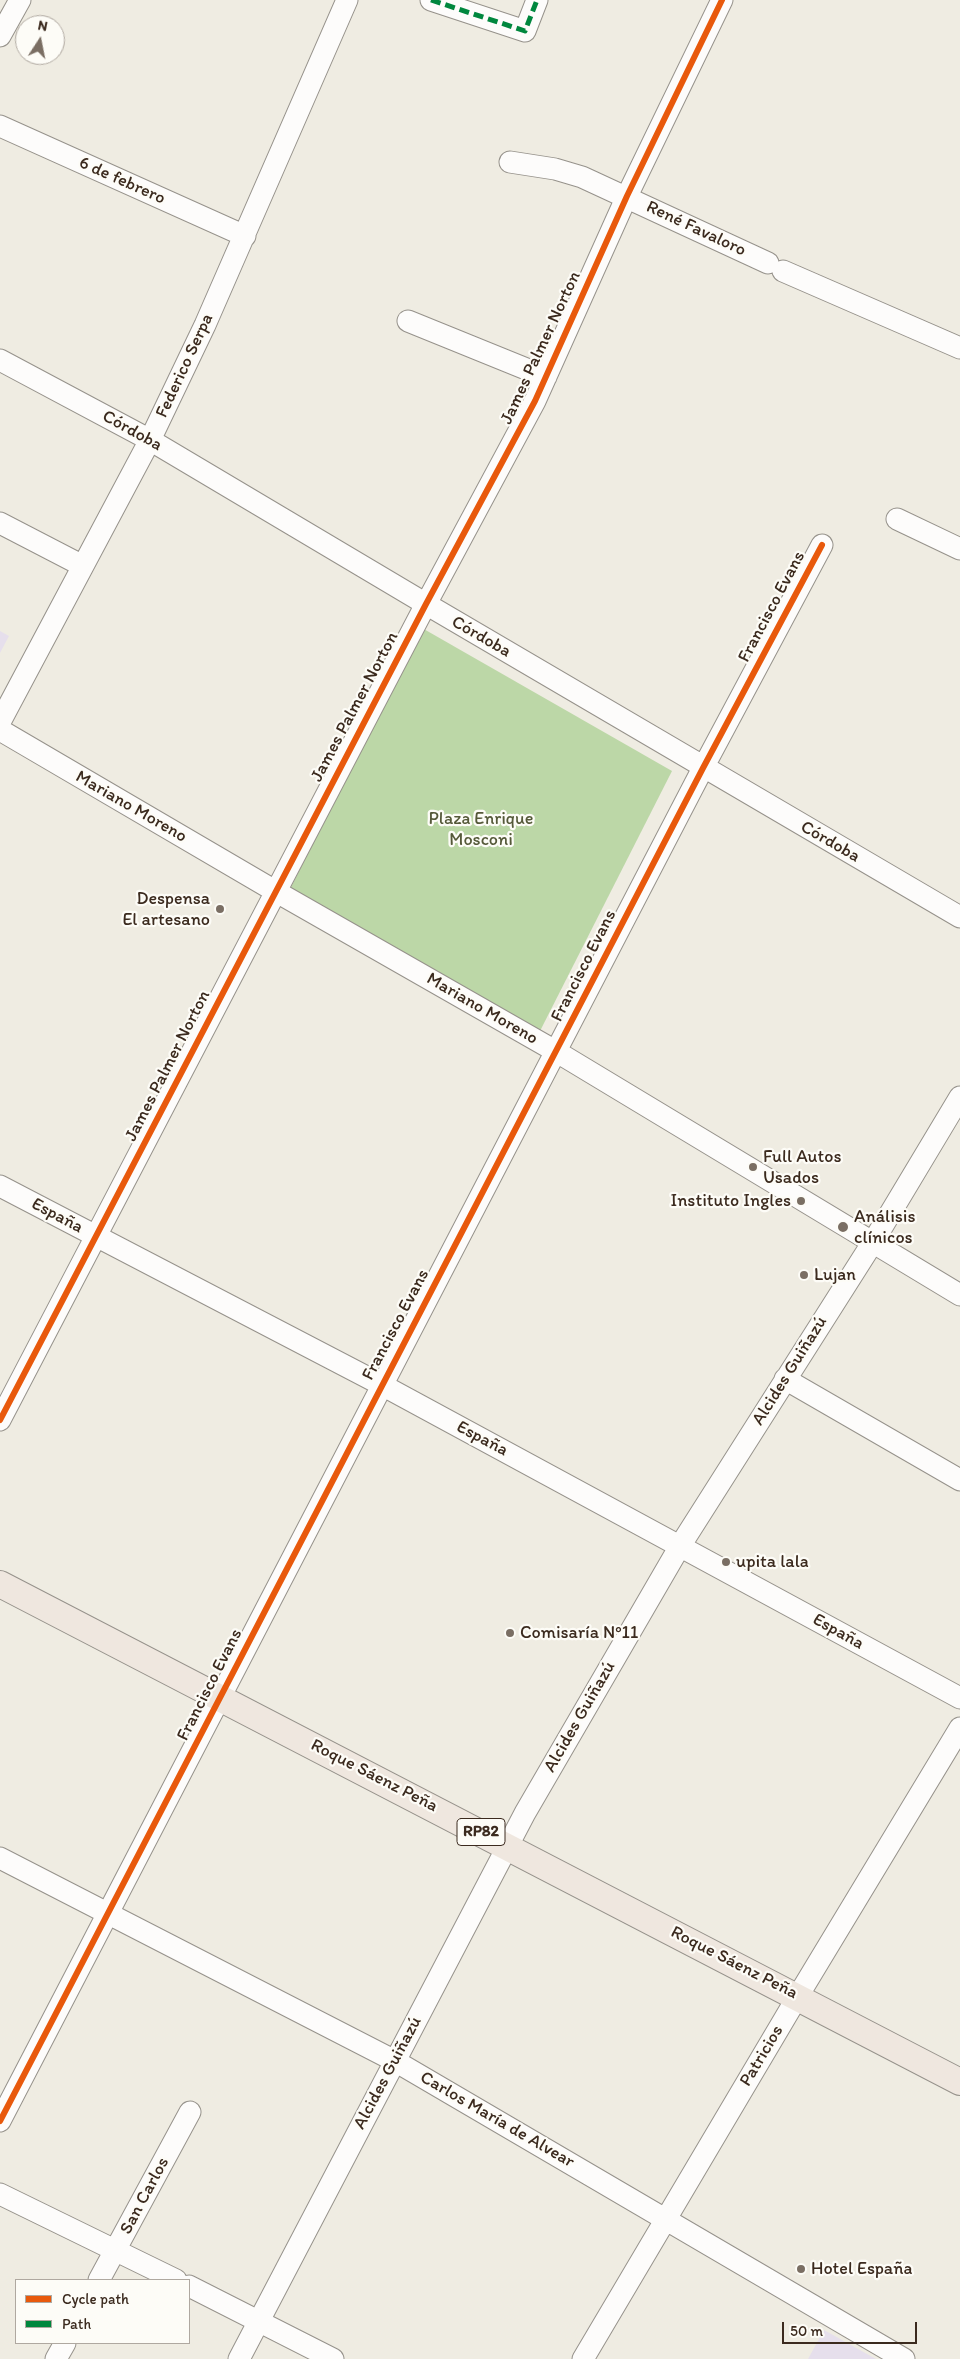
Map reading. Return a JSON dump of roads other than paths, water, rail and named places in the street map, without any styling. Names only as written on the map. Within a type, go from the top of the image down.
[{"type":"main road","name":"Roque Sáenz Peña","points":[[0,1584],[798,1996],[960,2082]]},
{"type":"street","points":[[0,36],[20,0]]},
{"type":"street","name":"Federico Serpa","points":[[0,722],[150,440],[245,236],[347,0]]},
{"type":"street","points":[[430,0],[525,31],[537,0]]},
{"type":"street","name":"James Palmer Norton","points":[[0,1420],[275,891],[546,377],[627,196],[722,0]]},
{"type":"street","name":"6 de febrero","points":[[0,126],[245,236]]},
{"type":"street","name":"René Favaloro","points":[[510,162],[554,168],[582,176],[775,267],[960,348]]},
{"type":"street","points":[[408,321],[546,377]]},
{"type":"street","name":"Córdoba","points":[[0,360],[150,440],[703,768],[960,917]]},
{"type":"street","points":[[897,519],[960,548]]},
{"type":"street","points":[[0,522],[83,566]]},
{"type":"street","name":"Francisco Evans","points":[[0,2121],[703,768],[822,545]]},
{"type":"street","name":"Mariano Moreno","points":[[0,730],[275,891],[557,1052],[960,1295]]},
{"type":"street","name":"Alcides Guiñazú","points":[[239,2359],[508,1846],[680,1546],[873,1242],[960,1097]]},
{"type":"street","name":"España","points":[[0,1186],[382,1385],[960,1698]]},
{"type":"street","points":[[785,1379],[960,1480]]},
{"type":"street","name":"Patricios","points":[[583,2359],[798,1996],[960,1728]]},
{"type":"street","name":"Carlos María de Alvear","points":[[0,1858],[395,2060],[904,2359]]},
{"type":"street","name":"San Carlos","points":[[100,2279],[190,2112]]},
{"type":"street","points":[[0,2194],[174,2279]]},
{"type":"street","points":[[190,2286],[333,2359]]},
{"type":"street","points":[[56,2359],[64,2344]]},
{"type":"place","name":"Despensa El artesano","points":[[220,909]]},
{"type":"place","name":"Full Autos Usados","points":[[753,1167]]},
{"type":"place","name":"Instituto Ingles","points":[[801,1201]]},
{"type":"place","name":"Análisis clínicos","points":[[843,1227]]},
{"type":"place","name":"Lujan","points":[[804,1275]]},
{"type":"place","name":"upita lala","points":[[726,1562]]},
{"type":"place","name":"Comisaría Nº11","points":[[510,1633]]},
{"type":"place","name":"Hotel España","points":[[801,2269]]},
{"type":"park label","name":"Plaza Enrique Mosconi","points":[[481,830]]}]
